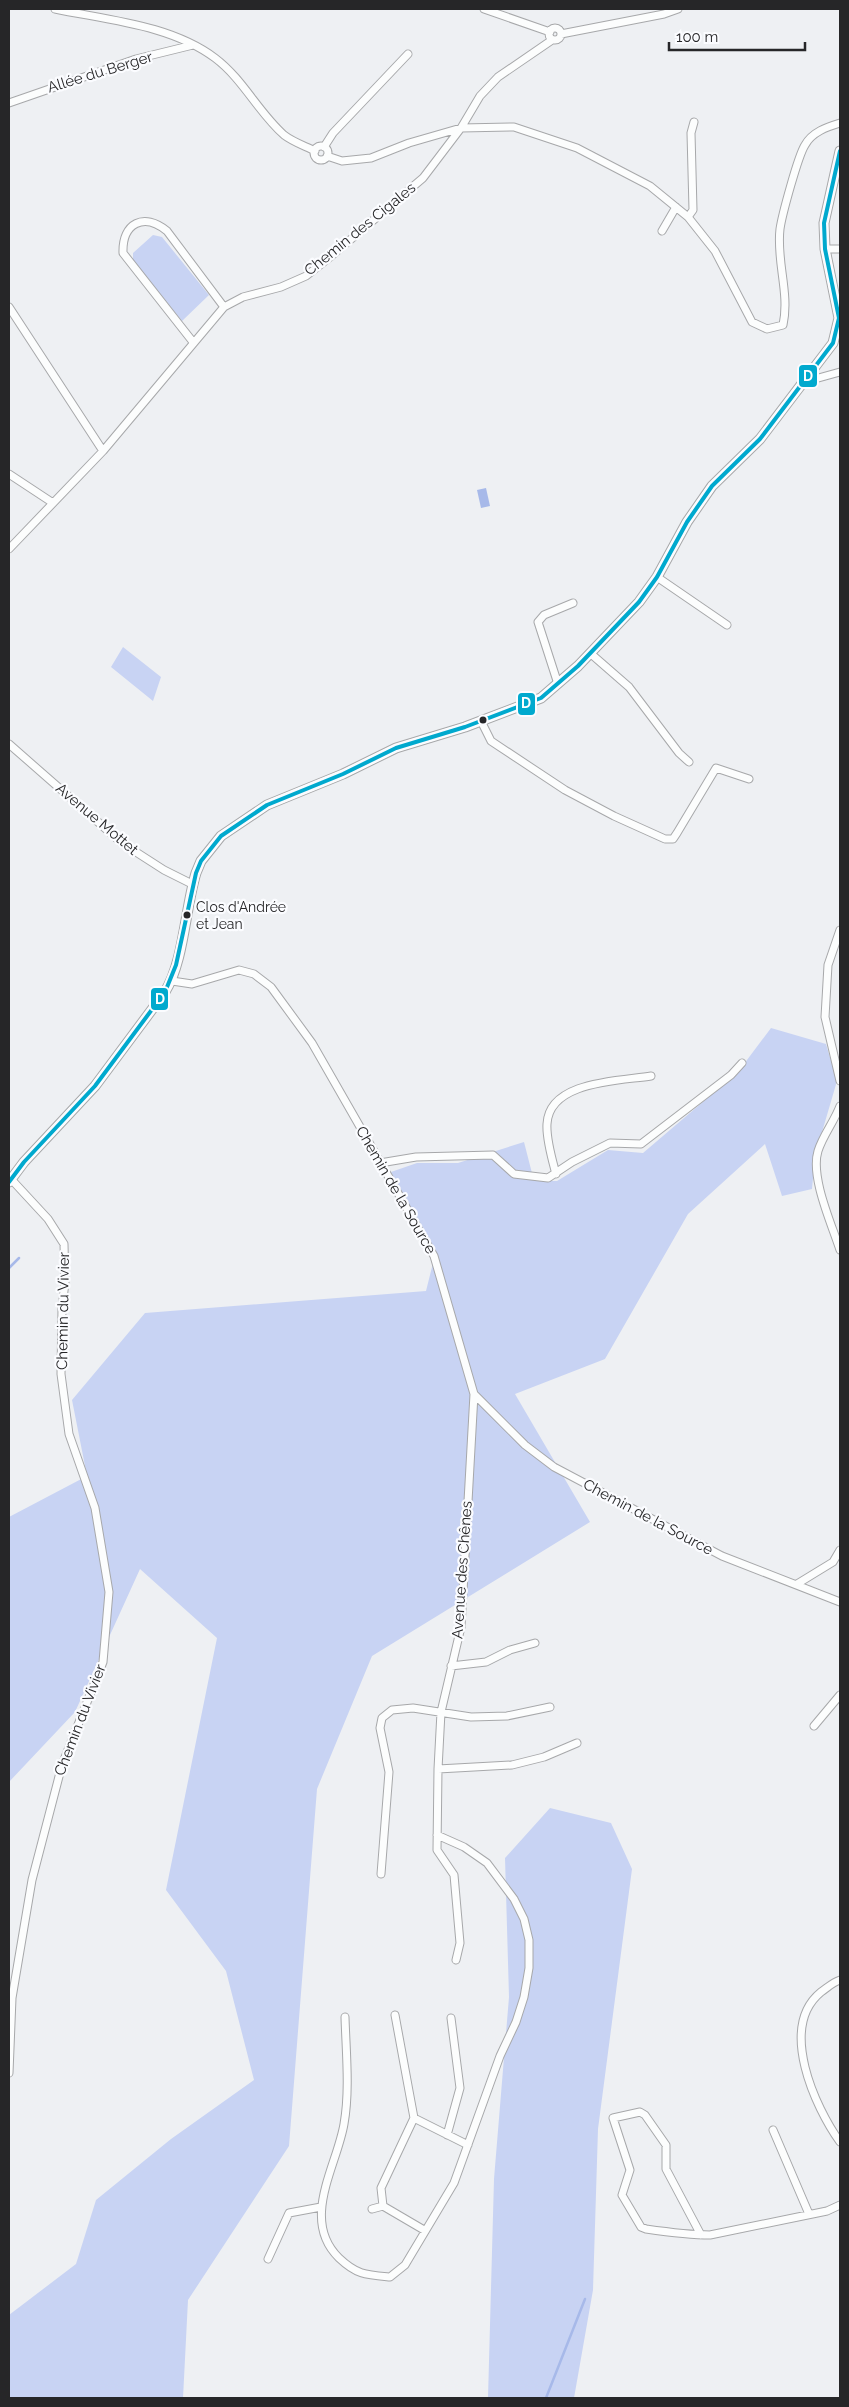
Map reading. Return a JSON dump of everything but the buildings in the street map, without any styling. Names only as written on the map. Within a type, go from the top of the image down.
[{"type":"street","points":[[55,9],[164,32],[193,45],[222,65],[266,117],[286,136],[315,151]]},
{"type":"street","points":[[484,9],[551,36]]},
{"type":"street","points":[[638,9],[640,17],[664,14],[678,9]]},
{"type":"street","name":"Chemin des Cigales","points":[[9,549],[102,451],[224,307],[243,297],[281,287],[297,280],[330,258],[423,178],[461,128],[480,96],[498,77],[551,36],[558,40],[561,34],[640,17]]},
{"type":"street","name":"Allée du Berger","points":[[9,103],[136,59],[193,45]]},
{"type":"street","points":[[324,147],[333,133],[408,54]]},
{"type":"street","points":[[688,217],[693,210],[691,133],[694,122]]},
{"type":"street","points":[[315,151],[316,157],[319,160],[327,156],[342,160],[371,158],[409,142],[461,128],[514,127],[577,148],[650,186],[688,217],[714,251],[752,322],[766,329],[783,324],[787,308],[782,275],[780,230],[805,144],[824,128],[840,123]]},
{"type":"street","points":[[315,151],[318,147],[324,147],[328,151],[327,156]]},
{"type":"street","points":[[10,1180],[24,1162],[95,1086],[172,981],[192,884],[201,861],[214,844],[230,830],[267,805],[343,774],[396,748],[481,721],[541,698],[590,653],[639,602],[657,577],[687,522],[712,486],[760,439],[833,343],[839,318],[825,249],[824,223],[840,151]]},
{"type":"street","points":[[662,231],[676,206]]},
{"type":"street","points":[[193,342],[123,252],[122,239],[130,228],[144,220],[156,222],[161,226],[224,307]]},
{"type":"street","points":[[825,249],[840,249]]},
{"type":"street","points":[[9,307],[102,451]]},
{"type":"street","points":[[804,382],[840,372]]},
{"type":"street","points":[[9,474],[53,503]]},
{"type":"street","points":[[657,577],[727,625]]},
{"type":"street","points":[[558,684],[538,622],[544,615],[573,603]]},
{"type":"street","points":[[590,653],[632,691],[679,753],[689,762]]},
{"type":"street","points":[[481,721],[491,741],[515,755],[565,790],[665,840],[673,839],[716,768],[749,779]]},
{"type":"street","name":"Avenue Mottet","points":[[9,744],[122,843],[164,870],[192,884]]},
{"type":"street","points":[[840,930],[828,965],[825,1017],[840,1081]]},
{"type":"street","name":"Chemin de la Source","points":[[172,981],[192,984],[239,970],[254,974],[271,986],[312,1043],[434,1256],[466,1372],[474,1394],[525,1445],[554,1467],[722,1556],[840,1602]]},
{"type":"street","points":[[380,1163],[416,1157],[493,1155],[514,1174],[548,1178],[572,1162],[610,1143],[641,1144],[725,1080],[742,1063]]},
{"type":"street","points":[[556,1174],[547,1124],[551,1110],[559,1098],[573,1090],[651,1076]]},
{"type":"street","points":[[840,1106],[834,1120],[824,1134],[817,1154],[817,1176],[840,1250]]},
{"type":"street","name":"Chemin du Vivier","points":[[9,2073],[12,1998],[32,1880],[62,1764],[103,1662],[109,1592],[95,1508],[69,1434],[61,1374],[62,1308],[65,1282],[64,1244],[48,1219],[10,1180]]},
{"type":"street","name":"Avenue des Chênes","points":[[456,1960],[460,1943],[454,1875],[437,1850],[438,1769],[441,1712],[461,1627],[474,1394]]},
{"type":"street","points":[[797,1584],[833,1562],[840,1550]]},
{"type":"street","points":[[451,1666],[486,1662],[510,1650],[535,1643]]},
{"type":"street","points":[[814,1726],[840,1695]]},
{"type":"street","points":[[381,1874],[388,1772],[380,1728],[382,1718],[392,1710],[413,1708],[471,1716],[507,1716],[550,1707]]},
{"type":"street","points":[[438,1769],[512,1765],[544,1757],[577,1744]]},
{"type":"street","points":[[345,2017],[347,2084],[344,2125],[321,2207],[324,2232],[332,2251],[346,2264],[364,2275],[390,2277],[405,2265],[424,2230],[454,2183],[500,2056],[516,2022],[524,1997],[529,1968],[529,1940],[524,1919],[514,1899],[487,1863],[464,1847],[437,1835]]},
{"type":"street","points":[[840,1980],[814,1998],[804,2018],[801,2037],[803,2058],[816,2101],[840,2142]]},
{"type":"street","points":[[383,2206],[381,2188],[414,2118],[395,2015]]},
{"type":"street","points":[[447,2135],[460,2088],[451,2018]]},
{"type":"street","points":[[701,2235],[666,2169],[666,2145],[645,2115],[640,2112],[613,2118],[630,2170],[622,2195],[641,2228],[701,2235],[710,2235],[827,2211],[840,2205]]},
{"type":"street","points":[[414,2118],[468,2145]]},
{"type":"street","points":[[773,2130],[809,2214]]},
{"type":"street","points":[[372,2209],[383,2206],[424,2230]]},
{"type":"street","points":[[268,2260],[290,2213],[321,2207]]},
{"type":"shaded area","points":[[153,235],[162,237],[209,295],[182,321],[133,260],[133,253]]},
{"type":"shaded area","points":[[486,488],[490,506],[481,508],[477,490]]},
{"type":"shaded area","points":[[123,647],[161,677],[153,701],[111,667]]},
{"type":"shaded area","points":[[771,1028],[826,1044],[837,1081],[815,1156],[812,1189],[782,1196],[765,1144],[688,1214],[605,1359],[515,1394],[590,1522],[372,1656],[317,1789],[289,2146],[188,2300],[183,2398],[9,2398],[9,2315],[76,2264],[96,2200],[171,2139],[254,2080],[226,1971],[166,1890],[217,1638],[140,1569],[75,1712],[9,1782],[9,1517],[87,1476],[72,1400],[145,1313],[426,1291],[433,1263],[391,1172],[417,1163],[458,1163],[524,1142],[534,1181],[557,1181],[608,1150],[643,1153],[738,1072]]},
{"type":"shaded area","points":[[550,1808],[611,1823],[632,1869],[598,2129],[593,2290],[574,2398],[488,2398],[494,2179],[509,1997],[505,1858]]},
{"type":"waterway","points":[[9,1268],[19,1258]]},
{"type":"waterway","points":[[546,2398],[585,2299]]},
{"type":"transit line","name":"D","points":[[9,1182],[24,1162],[95,1086],[165,992],[176,965],[196,873],[201,861],[221,836],[267,805],[343,774],[396,748],[465,727],[541,698],[578,666],[639,602],[657,577],[687,522],[712,486],[760,439],[833,343],[839,318],[825,249],[824,223],[840,151]]},
{"type":"place","name":"Clos d'Andrée et Jean","points":[[187,915]]}]
